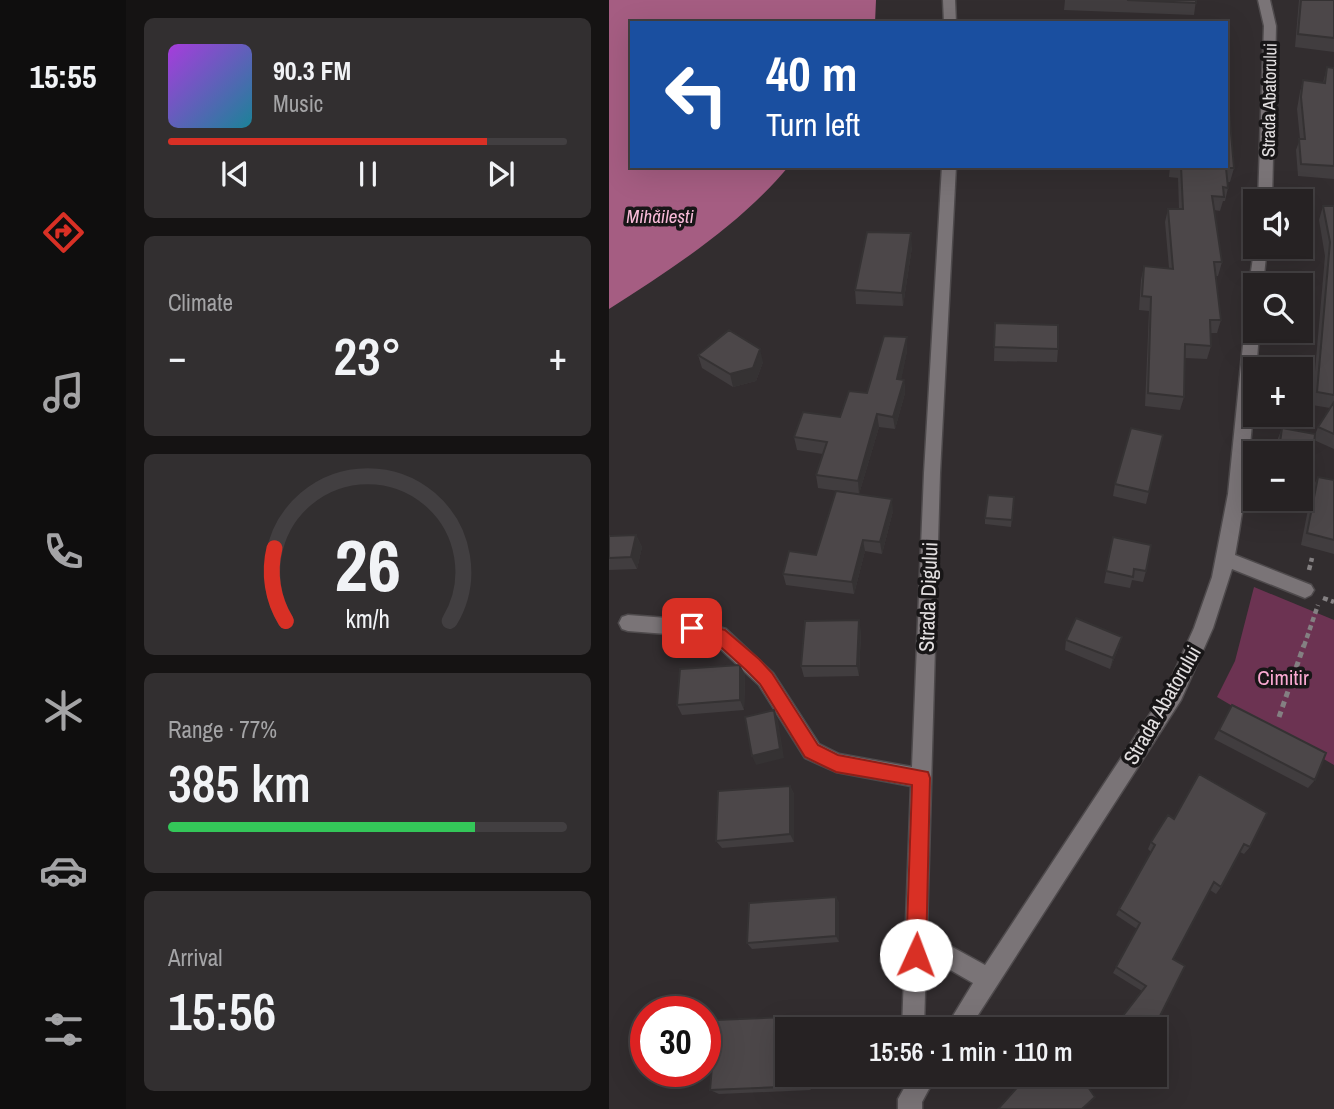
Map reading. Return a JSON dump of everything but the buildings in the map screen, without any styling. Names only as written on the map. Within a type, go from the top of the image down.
[{"type":"street","points":[[949,0],[950,21]]},
{"type":"street","name":"Strada Abatorului","points":[[1264,0],[1270,26],[1265,189]]},
{"type":"street","name":"Strada Digului","points":[[913,1017],[932,474],[949,168]]},
{"type":"street","name":"Strada Abatorului","points":[[964,1017],[1174,694],[1199,644],[1225,559],[1239,471],[1251,343]]},
{"type":"street","points":[[1225,559],[1313,593]]},
{"type":"street","points":[[628,623],[669,625],[719,635],[766,679],[811,751],[836,763],[921,778]]},
{"type":"street","points":[[916,931],[937,951],[989,980]]},
{"type":"street","points":[[910,1104],[919,1087]]},
{"type":"path","points":[[1279,717],[1313,593]]},
{"type":"green space","name":"Cimitir","points":[[1254,587],[1334,620],[1334,765],[1217,697],[1235,661]]},
{"type":"water","name":"Mihăilești","points":[[609,0],[876,0],[875,21],[630,21],[630,168],[787,168],[749,207],[705,244],[609,309]]},
{"type":"route","points":[[692,628],[719,635],[753,665],[766,679],[811,751],[836,763],[921,778],[916,955]]}]
